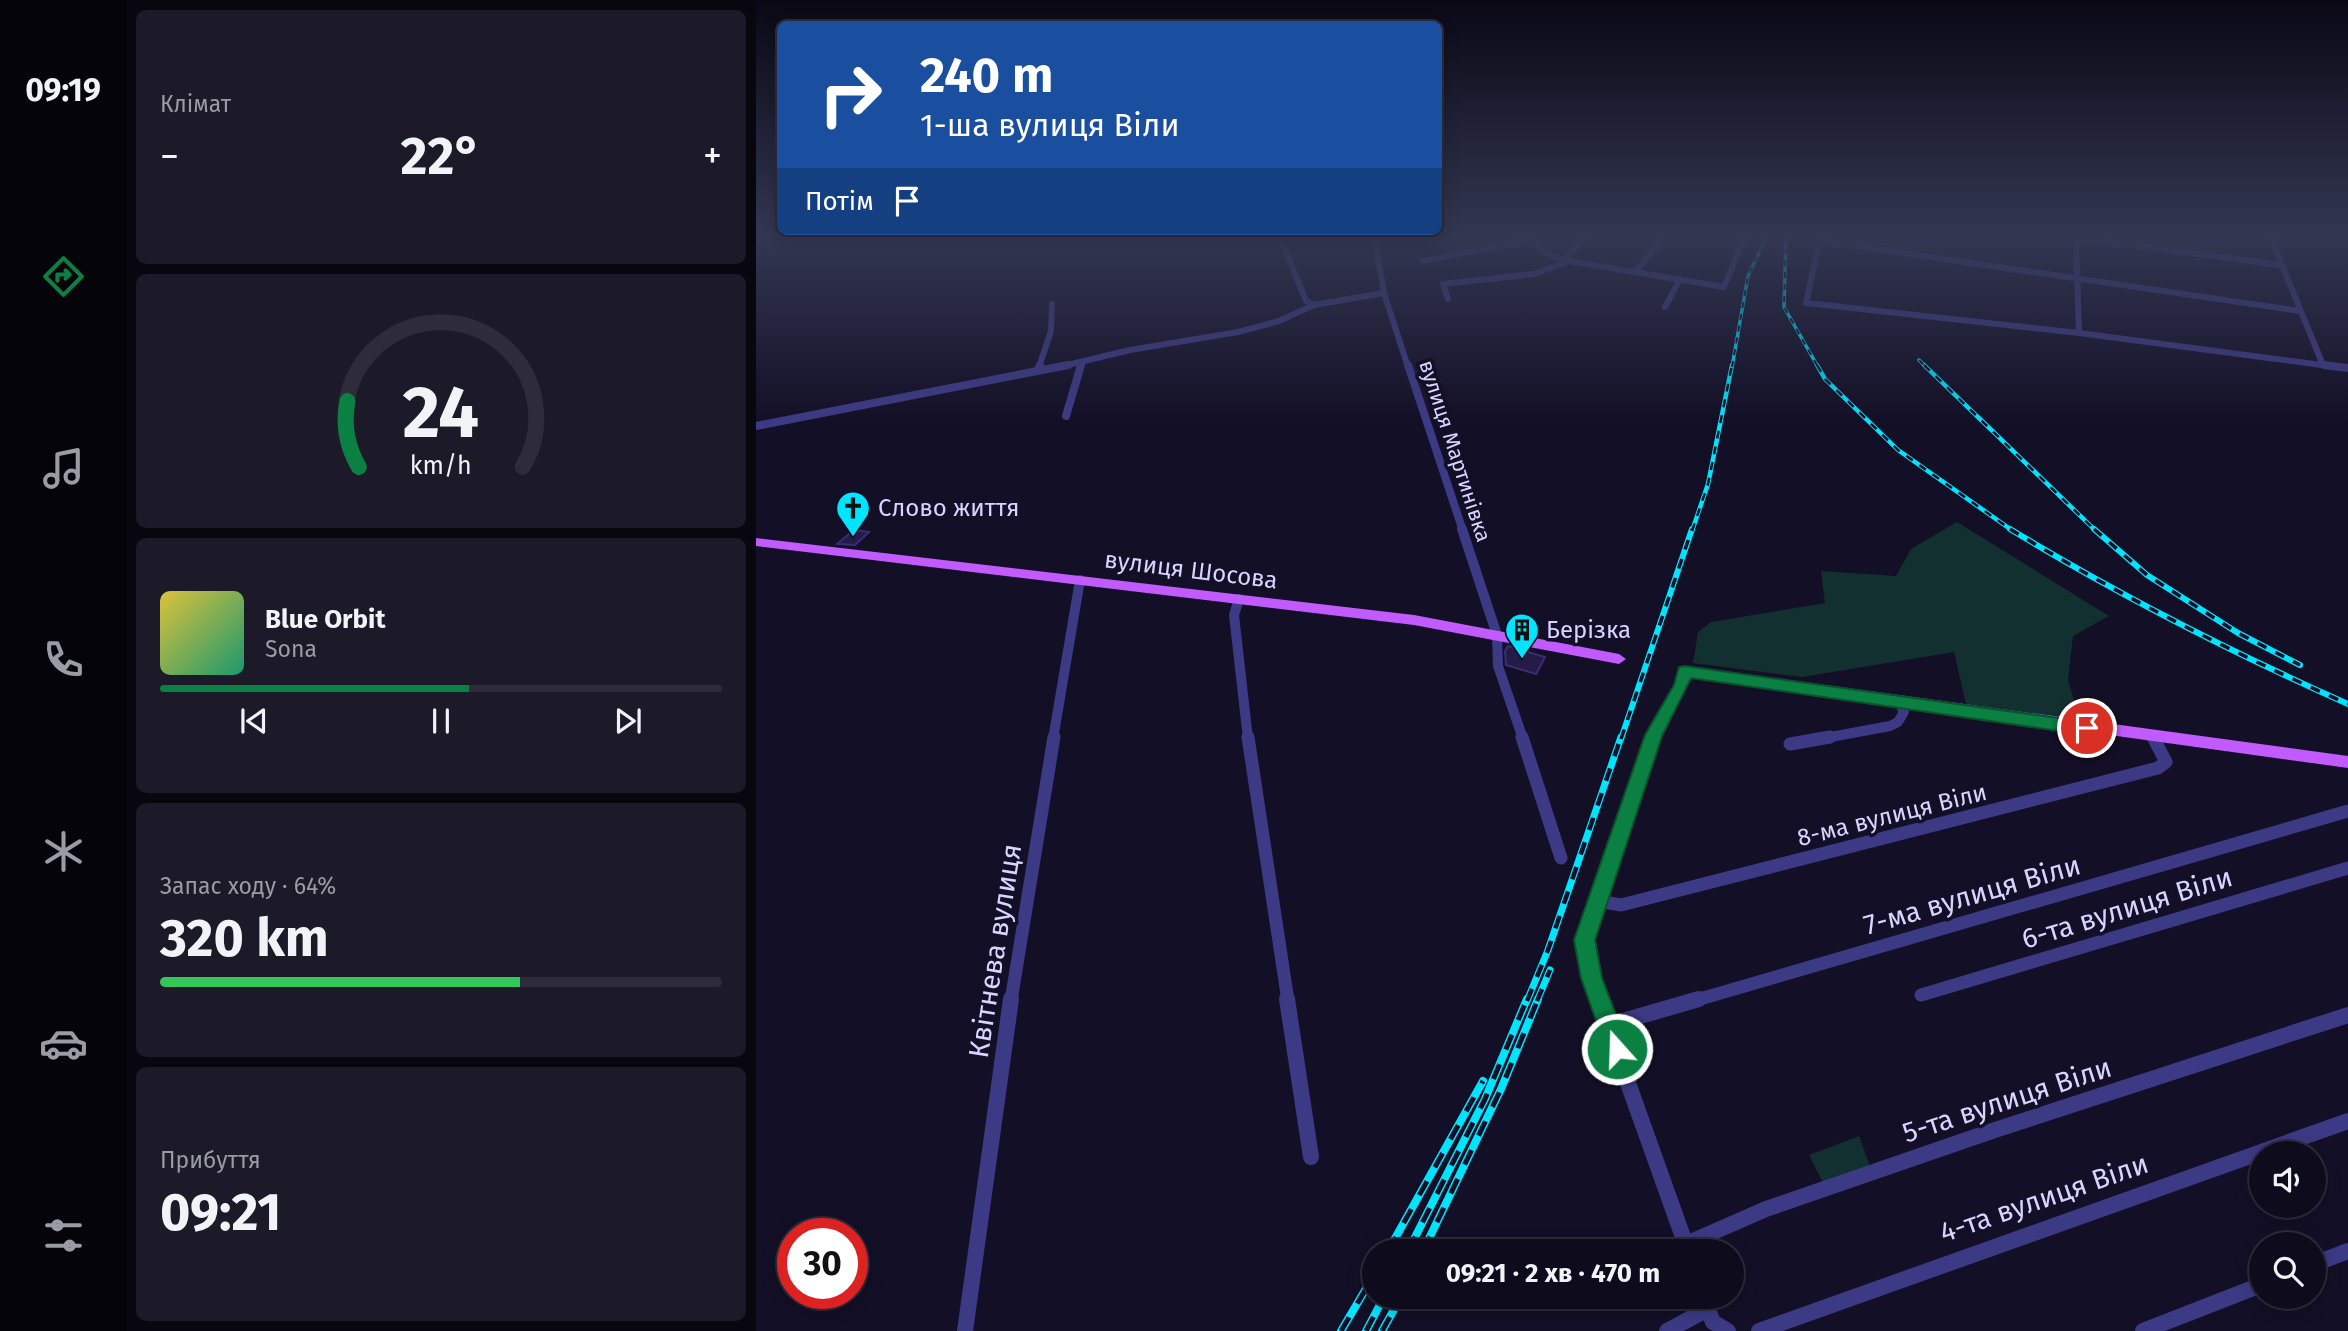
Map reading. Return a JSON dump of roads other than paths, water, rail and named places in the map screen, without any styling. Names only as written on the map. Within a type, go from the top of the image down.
[{"type":"main road","name":"вулиця Шосова","points":[[756,542],[1414,620],[1619,659]]},
{"type":"main road","points":[[1685,671],[2348,762]]},
{"type":"street","points":[[1306,298],[1314,304]]},
{"type":"street","points":[[756,426],[1038,371],[1130,350],[1238,332],[1279,321],[1314,304],[1351,298]]},
{"type":"street","name":"вулиця Мартинівка","points":[[1386,298],[1497,635],[1498,666],[1512,701],[1561,858]]},
{"type":"street","points":[[1665,307],[1669,298]]},
{"type":"street","points":[[1807,298],[1805,303],[2079,333],[2348,368]]},
{"type":"street","points":[[2077,298],[2079,333]]},
{"type":"street","points":[[2210,298],[2300,311]]},
{"type":"street","points":[[2295,298],[2323,365]]},
{"type":"street","points":[[1038,371],[1051,331],[1052,304]]},
{"type":"street","points":[[1066,416],[1082,362]]},
{"type":"street","name":"Квітнева вулиця","points":[[965,1331],[1018,950],[1080,580]]},
{"type":"street","points":[[1239,599],[1234,615],[1245,716],[1311,1157]]},
{"type":"street","points":[[1684,1239],[1585,954],[1584,940],[1654,735],[1682,685],[1685,671]]},
{"type":"street","points":[[1790,744],[1890,726],[1903,718],[1904,712],[1899,702]]},
{"type":"street","name":"8-ма вулиця Віли","points":[[1598,901],[1621,905],[2158,768],[2166,762],[2153,737]]},
{"type":"street","name":"7-ма вулиця Віли","points":[[1609,1025],[2348,811]]},
{"type":"street","name":"6-та вулиця Віли","points":[[1921,995],[2348,867]]},
{"type":"street","name":"5-та вулиця Віли","points":[[1705,1239],[1791,1200],[1995,1130],[2348,1015]]},
{"type":"street","name":"4-та вулиця Віли","points":[[1759,1331],[2348,1121]]},
{"type":"street","points":[[2326,1259],[2348,1251]]},
{"type":"street","points":[[2143,1331],[2249,1290]]},
{"type":"street","points":[[1667,1331],[1696,1309]]},
{"type":"street","points":[[1707,1309],[1713,1322],[1728,1331]]},
{"type":"railway","points":[[1732,367],[1744,298]]},
{"type":"railway","points":[[1784,298],[1784,307],[1818,367]]},
{"type":"railway","points":[[1919,360],[1924,365]]},
{"type":"railway","points":[[1692,531],[1708,484],[1732,365]]},
{"type":"railway","points":[[1817,365],[1825,379],[1898,450],[2011,530]]},
{"type":"railway","points":[[1924,365],[2096,531]]},
{"type":"railway","points":[[1621,739],[1692,529]]},
{"type":"railway","points":[[2094,529],[2147,575],[2238,633],[2300,665]]},
{"type":"railway","points":[[2011,530],[2176,622],[2348,704]]},
{"type":"railway","points":[[1527,1001],[1548,950],[1621,737]]},
{"type":"railway","points":[[1537,1001],[1550,970]]},
{"type":"railway","points":[[1414,1239],[1485,1099],[1527,999]]},
{"type":"railway","points":[[1429,1239],[1501,1089],[1538,999]]},
{"type":"railway","points":[[1395,1239],[1483,1081]]},
{"type":"railway","points":[[1341,1331],[1362,1295]]},
{"type":"railway","points":[[1366,1331],[1378,1309]]},
{"type":"railway","points":[[1382,1331],[1394,1309]]},
{"type":"place","name":"Слово життя","points":[[853,538]]},
{"type":"place","name":"Берізка","points":[[1522,660]]}]
